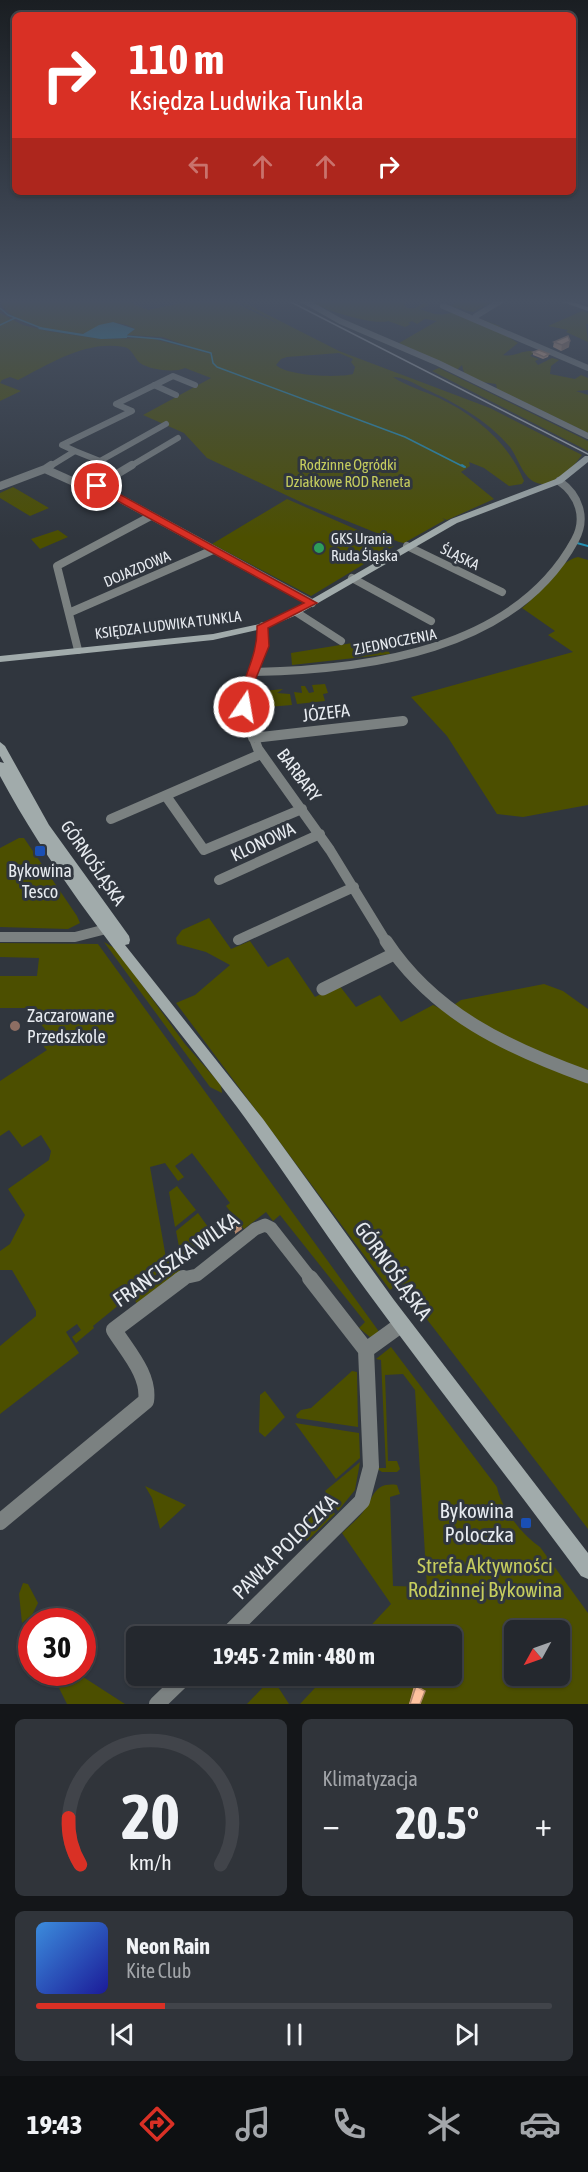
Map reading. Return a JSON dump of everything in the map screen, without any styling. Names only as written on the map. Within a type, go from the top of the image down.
[{"type":"street","points":[[140,414],[116,404],[166,380]]},
{"type":"street","points":[[182,380],[195,385]]},
{"type":"street","points":[[471,380],[588,436]]},
{"type":"street","points":[[154,386],[176,395]]},
{"type":"street","points":[[123,470],[62,445],[132,411]]},
{"type":"street","points":[[100,461],[166,424]]},
{"type":"street","points":[[178,438],[97,486],[312,603]]},
{"type":"street","points":[[0,486],[45,469],[75,451]]},
{"type":"street","name":"KSIĘDZA LUDWIKA TUNKLA","points":[[1,662],[73,651],[213,637],[249,631],[296,612],[406,546],[468,514],[559,481],[586,463]]},
{"type":"street","points":[[45,469],[104,495],[112,495]]},
{"type":"street","name":"ZJEDNOCZENIA","points":[[253,672],[336,666],[405,657],[444,647],[504,617],[537,589],[577,535],[581,519],[574,493],[559,481]]},
{"type":"street","points":[[73,651],[71,612],[57,566],[151,516]]},
{"type":"street","name":"ŚLĄSKA","points":[[406,546],[502,592]]},
{"type":"street","name":"DOJAZDOWA","points":[[71,612],[213,550]]},
{"type":"street","points":[[352,578],[431,621]]},
{"type":"street","points":[[296,612],[340,641]]},
{"type":"street","name":"BARBARY","points":[[263,626],[260,657],[246,688],[244,707],[253,738],[261,754],[320,834],[394,954],[412,978],[438,1002],[504,1040],[562,1068],[588,1077]]},
{"type":"street","points":[[249,631],[263,641]]},
{"type":"street","name":"JÓZEFA","points":[[253,738],[403,721]]},
{"type":"street","name":"GÓRNOŚLĄSKA","points":[[0,746],[45,828],[111,928],[280,1154],[402,1324],[588,1569]]},
{"type":"street","points":[[111,819],[261,754]]},
{"type":"street","name":"GÓRNOŚLĄSKA","points":[[0,766],[46,848],[111,928]]},
{"type":"street","points":[[166,796],[204,850],[302,809]]},
{"type":"street","name":"KLONOWA","points":[[219,880],[320,834]]},
{"type":"street","points":[[238,940],[354,887]]},
{"type":"street","points":[[0,937],[75,938],[111,928]]},
{"type":"street","points":[[323,989],[394,954]]},
{"type":"street","name":"FRANCISZKA WILKA","points":[[0,1522],[146,1401],[149,1395],[146,1381],[114,1330],[180,1278],[197,1275],[255,1229],[265,1226],[271,1228],[366,1350]]},
{"type":"street","points":[[366,1350],[402,1324]]},
{"type":"street","name":"PAWŁA POLOCZKA","points":[[236,1626],[339,1527],[362,1500],[370,1467],[366,1350]]},
{"type":"street","points":[[157,1704],[176,1686]]},
{"type":"green space","name":"Rodzinne Ogródki Działkowe ROD Reneta","points":[[208,380],[398,380],[439,398],[478,422],[509,454],[524,481],[522,484],[509,486],[484,468],[469,462],[470,466],[461,472],[494,499],[447,520],[442,518],[445,520],[404,543],[305,504],[207,458],[184,433],[143,415]]},
{"type":"green space","points":[[405,380],[415,380],[490,408],[582,455],[559,478],[548,483],[536,483],[526,475],[510,447],[491,428],[459,406]]},
{"type":"green space","points":[[449,380],[463,380],[588,441],[588,451]]},
{"type":"green space","points":[[477,380],[588,380],[588,390],[576,391],[588,395],[588,433],[497,389],[496,384]]},
{"type":"green space","points":[[0,383],[21,391],[0,401]]},
{"type":"green space","points":[[13,487],[49,508],[30,516],[0,498],[0,493]]},
{"type":"green space","points":[[287,499],[394,546],[311,596],[212,544]]},
{"type":"green space","points":[[58,530],[68,537],[40,549],[31,539]]},
{"type":"green space","points":[[578,557],[588,560],[588,805],[523,817],[497,814],[447,736],[411,697],[573,652],[548,635],[555,631],[522,608],[556,571]]},
{"type":"green space","points":[[383,638],[390,654],[292,665],[291,653]]},
{"type":"green space","points":[[325,684],[328,693],[323,694],[325,701],[297,704],[294,692],[302,693],[301,686],[305,686],[309,693],[314,692],[312,685]]},
{"type":"green space","points":[[283,689],[277,693],[290,694],[292,705],[253,708],[253,692]]},
{"type":"green space","points":[[19,838],[24,838],[80,923],[68,929],[0,927],[0,848]]},
{"type":"green space","points":[[209,918],[231,949],[250,941],[268,967],[288,957],[315,997],[339,985],[356,1007],[380,995],[401,1022],[433,1005],[445,1011],[461,1000],[544,984],[563,991],[588,1009],[588,1529],[399,1283],[390,1290],[176,1003],[195,995],[230,965],[206,952],[177,944],[176,938],[182,930]]},
{"type":"green space","points":[[104,942],[116,949],[185,1044],[221,1085],[222,1093],[210,1087]]},
{"type":"green space","points":[[0,943],[98,944],[380,1333],[370,1337],[359,1328],[365,1322],[280,1215],[273,1221],[266,1212],[244,1229],[226,1206],[230,1203],[192,1153],[175,1166],[184,1177],[178,1181],[165,1163],[150,1167],[166,1258],[173,1256],[174,1260],[93,1326],[94,1328],[76,1343],[72,1337],[81,1330],[77,1324],[66,1332],[79,1353],[0,1414],[0,1346],[36,1316],[36,1311],[12,1270],[0,1270],[0,1251],[10,1244],[25,1215],[8,1189],[49,1160],[51,1151],[41,1135],[22,1147],[9,1130],[0,1136],[0,1081],[47,1050],[44,1047],[45,1029],[26,1008],[0,1008],[0,976],[37,976],[39,958],[0,957]]},
{"type":"green space","points":[[177,1186],[196,1210],[175,1227],[169,1192]]},
{"type":"green space","points":[[198,1213],[213,1234],[181,1257],[176,1231]]},
{"type":"green space","points":[[176,1263],[180,1271],[138,1305],[133,1298]]},
{"type":"green space","name":"Strefa Aktywności Rodzinnej Bykowina","points":[[391,1347],[497,1487],[503,1504],[513,1520],[526,1536],[540,1547],[588,1613],[588,1704],[300,1704],[317,1686],[462,1686],[462,1626],[370,1626],[391,1604],[342,1533],[361,1515],[379,1488],[397,1485],[400,1494],[390,1497],[393,1586],[427,1587],[415,1390],[403,1374],[385,1375],[388,1461],[397,1461],[400,1469],[397,1472],[382,1472],[376,1468],[386,1468],[381,1360],[376,1359]]},
{"type":"green space","points":[[352,1371],[357,1372],[358,1427],[297,1418],[296,1415],[301,1410],[311,1408]]},
{"type":"green space","points":[[265,1391],[285,1417],[265,1437],[259,1432],[260,1395]]},
{"type":"green space","points":[[295,1423],[359,1433],[360,1458],[336,1479]]},
{"type":"green space","points":[[360,1462],[355,1490],[338,1511],[325,1491]]},
{"type":"green space","points":[[145,1486],[186,1505],[160,1529],[152,1498]]},
{"type":"green space","points":[[323,1497],[335,1514],[307,1541],[297,1527]]},
{"type":"green space","points":[[23,1583],[28,1584],[38,1603],[36,1608],[20,1608],[19,1594]]},
{"type":"green space","points":[[96,1685],[125,1704],[67,1704],[58,1686]]},
{"type":"green space","points":[[264,1686],[277,1686],[289,1704],[247,1704]]},
{"type":"building","points":[[235,1218],[241,1226],[235,1231],[229,1223]]},
{"type":"building","points":[[416,1686],[425,1691],[420,1704],[410,1704]]},
{"type":"waterway","points":[[251,380],[405,437],[464,467]]},
{"type":"waterway","points":[[577,543],[588,546]]},
{"type":"railway","points":[[442,380],[588,454]]},
{"type":"place","name":"GKS Urania Ruda Śląska","points":[[319,548]]},
{"type":"place","name":"Bykowina Tesco","points":[[40,851]]},
{"type":"place","name":"Zaczarowane Przedszkole","points":[[15,1026]]},
{"type":"place","name":"Bykowina Poloczka","points":[[526,1523]]},
{"type":"route","points":[[97,486],[312,603],[263,626],[263,646],[246,688],[244,707]]}]
